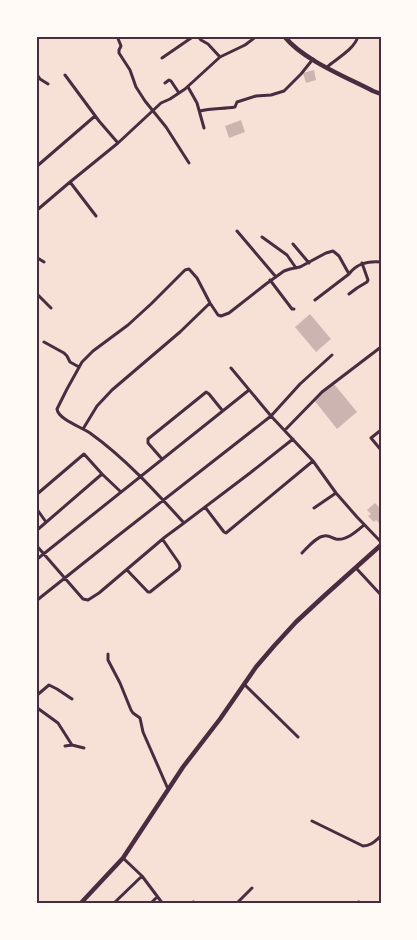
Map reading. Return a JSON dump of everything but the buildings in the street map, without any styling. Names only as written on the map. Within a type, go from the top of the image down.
[{"type":"street","points":[[117,36],[121,46],[118,53],[130,70],[136,87],[166,126],[189,163]]},
{"type":"street","points":[[162,58],[194,36]]},
{"type":"street","points":[[198,36],[220,57]]},
{"type":"street","points":[[37,208],[118,143],[161,103],[188,87],[220,57],[245,45],[257,36]]},
{"type":"street","points":[[284,36],[313,60],[381,94]]},
{"type":"street","points":[[327,67],[352,47],[357,41],[358,36]]},
{"type":"street","points":[[200,111],[234,107],[237,102],[256,96],[271,95],[284,91],[313,60]]},
{"type":"street","points":[[36,73],[40,79],[48,84]]},
{"type":"street","points":[[65,75],[95,116],[118,143]]},
{"type":"street","points":[[165,83],[169,80],[179,93]]},
{"type":"street","points":[[188,87],[200,111],[204,128]]},
{"type":"street","points":[[36,167],[95,116]]},
{"type":"street","points":[[70,182],[96,216]]},
{"type":"street","points":[[237,230],[276,277]]},
{"type":"street","points":[[262,237],[287,256],[296,268]]},
{"type":"street","points":[[293,244],[309,263]]},
{"type":"street","points":[[184,523],[114,451],[83,429],[60,416],[57,412],[82,362],[93,351],[118,334],[134,320],[184,270],[189,269],[194,274],[210,303],[218,314],[222,316],[270,280],[290,269],[309,263],[326,253],[333,252],[340,256],[349,274]]},
{"type":"street","points":[[36,257],[44,262]]},
{"type":"street","points":[[315,300],[362,263],[381,262]]},
{"type":"street","points":[[349,294],[368,282],[362,263]]},
{"type":"street","points":[[270,280],[283,299],[294,309]]},
{"type":"street","points":[[36,293],[51,308]]},
{"type":"street","points":[[83,429],[97,406],[112,390],[180,332],[210,303]]},
{"type":"street","points":[[44,342],[64,353],[70,362],[79,368]]},
{"type":"street","points":[[285,430],[322,392],[381,347]]},
{"type":"street","points":[[36,601],[271,416],[300,384],[332,355]]},
{"type":"street","points":[[80,904],[123,858],[168,789],[274,646],[296,622],[381,544],[336,492],[313,461],[271,416],[231,368]]},
{"type":"street","points":[[36,560],[249,390]]},
{"type":"street","points":[[162,459],[148,443],[148,439],[206,392],[222,410]]},
{"type":"street","points":[[381,430],[371,438],[381,450]]},
{"type":"street","points":[[36,545],[83,599],[88,600],[293,439]]},
{"type":"street","points":[[36,495],[84,454],[120,492]]},
{"type":"street","points":[[205,507],[226,533],[313,461]]},
{"type":"street","points":[[36,530],[102,474]]},
{"type":"street","points":[[314,508],[336,492]]},
{"type":"street","points":[[36,508],[46,522]]},
{"type":"street","points":[[302,552],[321,537],[327,536],[342,539],[356,532],[364,525]]},
{"type":"street","points":[[127,570],[150,592],[179,569],[179,563],[163,540]]},
{"type":"street","points":[[356,568],[381,595]]},
{"type":"street","points":[[108,654],[108,660],[131,710],[140,718],[143,732],[168,789]]},
{"type":"street","points":[[244,684],[298,737]]},
{"type":"street","points":[[36,696],[49,685],[72,699]]},
{"type":"street","points":[[36,707],[58,723],[72,746]]},
{"type":"street","points":[[65,746],[84,748]]},
{"type":"street","points":[[312,821],[363,846],[372,844],[381,836]]},
{"type":"street","points":[[123,858],[142,876],[163,904]]},
{"type":"street","points":[[113,904],[142,876]]},
{"type":"street","points":[[236,904],[252,888]]},
{"type":"street","points":[[150,904],[157,897]]},
{"type":"street","points":[[191,904],[195,902],[198,904]]},
{"type":"street","points":[[354,904],[359,902],[363,904]]}]
